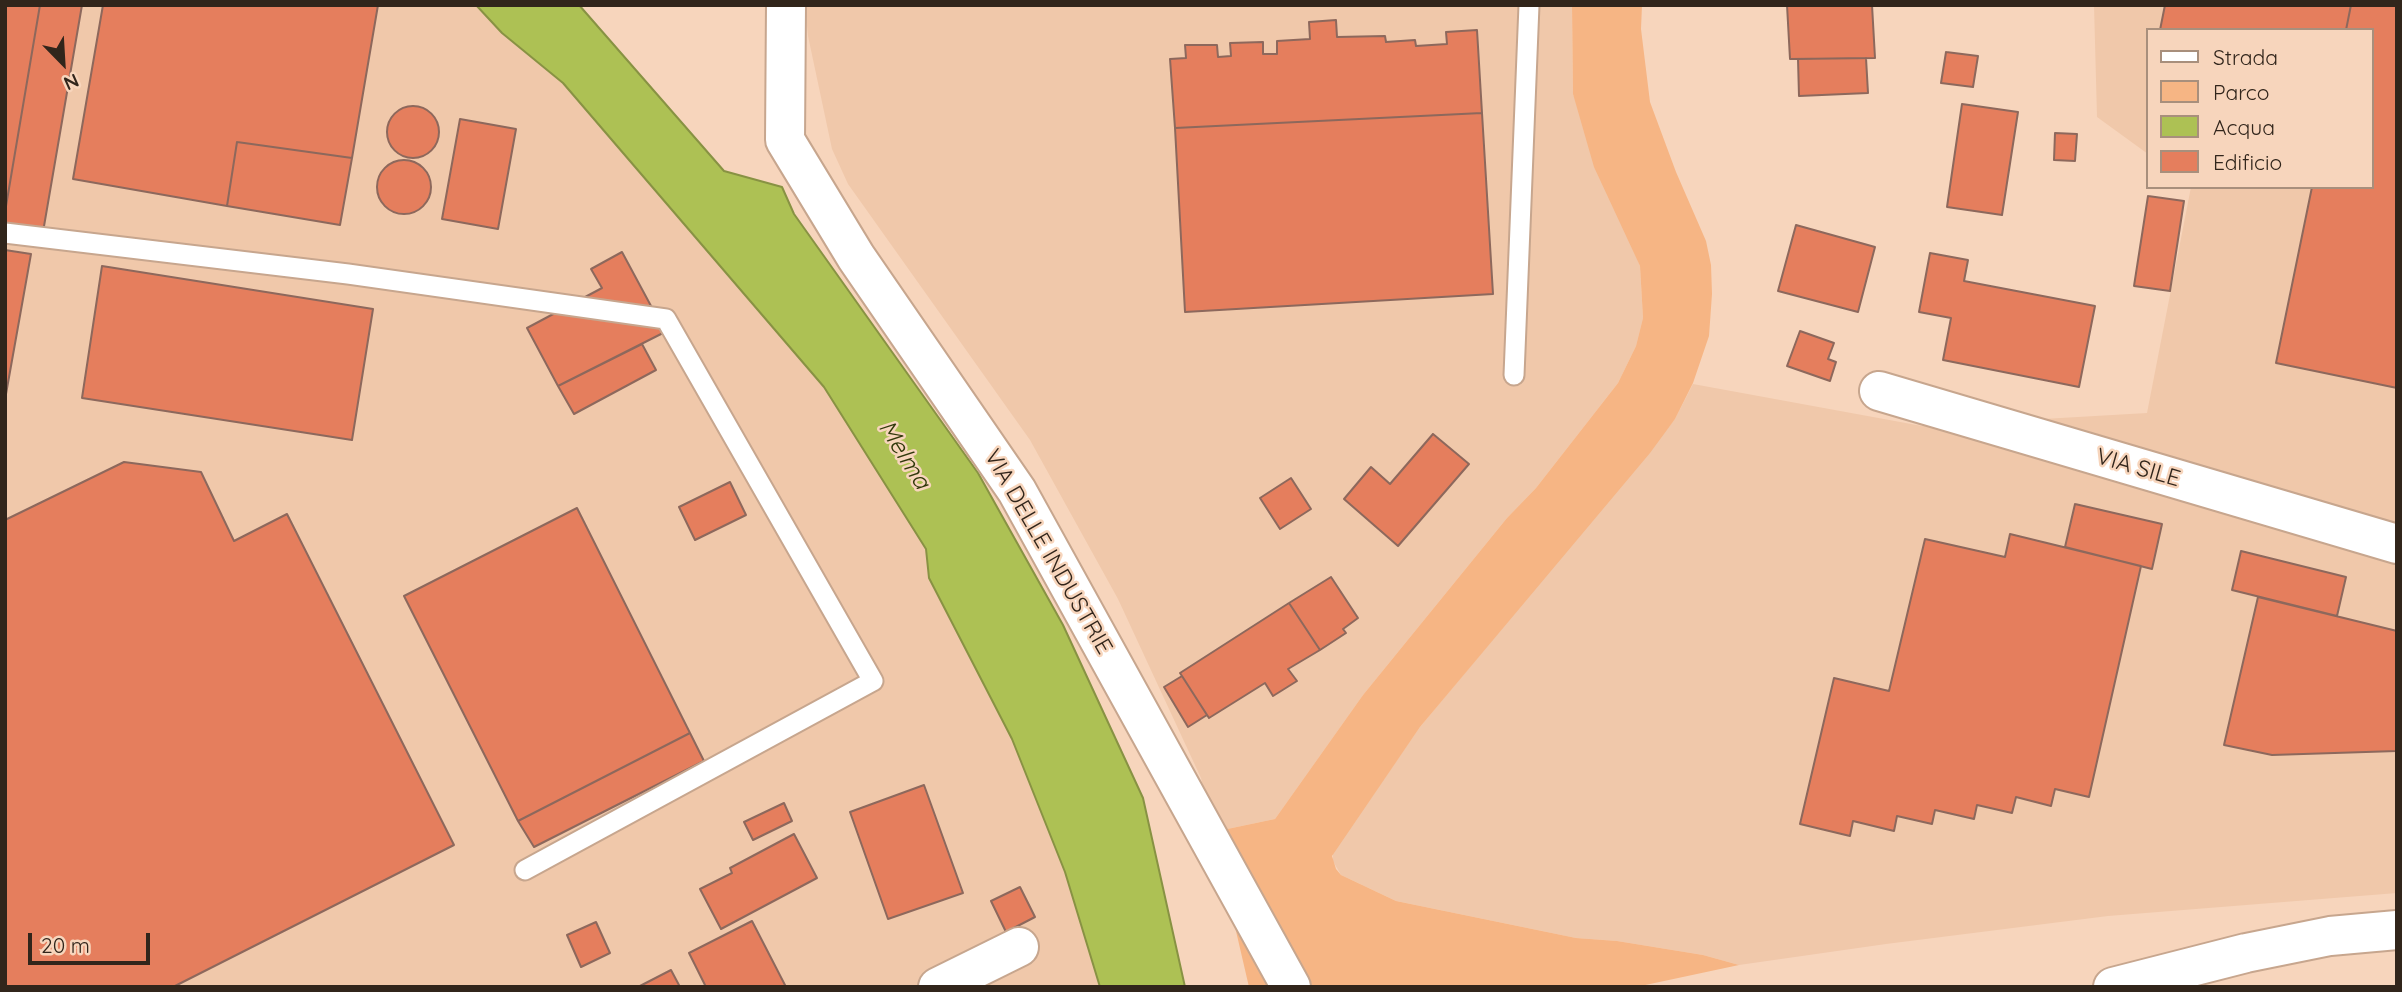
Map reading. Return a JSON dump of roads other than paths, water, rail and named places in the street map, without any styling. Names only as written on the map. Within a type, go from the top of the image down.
[{"type":"main road","name":"VIA DELLE INDUSTRIE","points":[[786,5],[785,140],[856,257],[1017,491],[1291,987]]},
{"type":"main road","name":"VIA SILE","points":[[1879,391],[2397,544]]},
{"type":"main road","points":[[2113,987],[2246,953],[2330,936],[2397,930]]},
{"type":"main road","points":[[938,987],[1019,947]]},
{"type":"lane","points":[[1514,375],[1529,5]]},
{"type":"lane","points":[[5,233],[348,274],[666,319],[873,681],[524,870]]},
{"type":"water","name":"Melma","points":[[476,5],[579,5],[724,171],[782,187],[794,214],[978,473],[1063,625],[1143,798],[1185,987],[1100,987],[1065,872],[1012,739],[929,578],[926,549],[824,387],[563,83],[502,33]]}]
